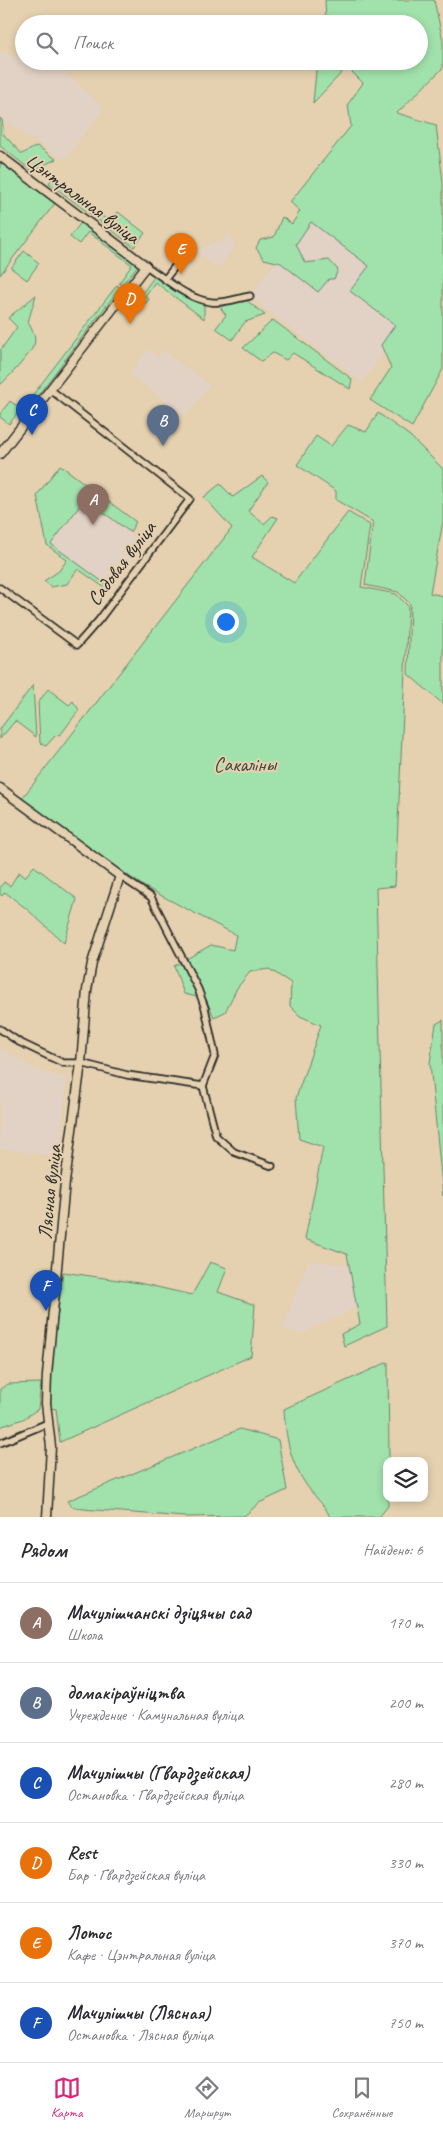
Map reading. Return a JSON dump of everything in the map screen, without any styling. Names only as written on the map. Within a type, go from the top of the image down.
[{"type":"main road","name":"Цэнтральная вуліца","points":[[0,156],[146,266]]},
{"type":"main road","points":[[0,454],[146,266]]},
{"type":"main road","points":[[0,788],[120,876]]},
{"type":"main road","name":"Лясная вуліца","points":[[46,1517],[51,1447],[46,1392],[48,1357],[66,1182],[81,1063],[87,990],[92,963],[120,876]]},
{"type":"street","points":[[165,279],[188,250]]},
{"type":"street","points":[[146,266],[187,293],[210,302],[250,296]]},
{"type":"street","name":"Садовая вуліца","points":[[0,588],[77,645],[99,620],[190,498],[51,390]]},
{"type":"street","points":[[120,876],[151,898],[198,989],[215,1055],[203,1086],[216,1136],[234,1152],[272,1166]]},
{"type":"street","points":[[0,1029],[19,1042],[57,1061],[81,1063],[127,1075],[203,1086]]},
{"type":"street","points":[[0,1443],[48,1423]]},
{"type":"shaded area","points":[[0,51],[15,57],[15,70],[63,70],[104,108],[64,160],[0,118]]},
{"type":"shaded area","points":[[315,210],[428,296],[362,382],[249,297]]},
{"type":"shaded area","points":[[230,234],[236,245],[218,269],[196,251],[218,240],[220,244],[226,241],[224,237]]},
{"type":"shaded area","points":[[148,349],[158,357],[163,350],[210,385],[186,416],[129,374]]},
{"type":"shaded area","points":[[86,500],[144,544],[110,587],[52,544]]},
{"type":"shaded area","points":[[0,1048],[38,1071],[67,1078],[59,1156],[0,1149]]},
{"type":"shaded area","points":[[309,1260],[363,1267],[363,1305],[301,1334],[282,1328]]},
{"type":"green space","points":[[325,0],[434,0],[443,41],[443,68],[397,113],[436,125],[443,182],[443,369],[412,427],[370,400],[391,368],[381,345],[395,325],[350,291],[369,266],[311,222],[296,244],[305,263],[329,260],[338,270],[334,279],[329,279],[318,292],[281,263],[264,259],[256,248],[260,240],[274,237],[282,217],[292,224],[300,211],[290,202],[351,126],[348,104],[363,83],[350,70],[428,70],[428,15],[326,15]]},
{"type":"green space","points":[[316,70],[344,70],[313,103]]},
{"type":"green space","points":[[0,118],[4,135],[22,154],[37,146],[56,159],[32,171],[0,146]]},
{"type":"green space","points":[[0,160],[56,202],[0,275]]},
{"type":"green space","points":[[52,179],[110,222],[118,212],[145,233],[134,247],[49,183]]},
{"type":"green space","points":[[82,221],[139,264],[122,285],[119,283],[132,265],[88,232],[79,244],[70,237]]},
{"type":"green space","points":[[24,251],[39,263],[27,280],[11,268]]},
{"type":"green space","points":[[155,276],[187,297],[204,304],[204,319],[155,282],[145,296],[149,299],[146,303],[139,297]]},
{"type":"green space","points":[[117,285],[120,288],[35,399],[32,396]]},
{"type":"green space","points":[[36,295],[28,322],[34,336],[34,345],[0,385],[0,351],[17,327],[8,318]]},
{"type":"green space","points":[[246,300],[265,315],[245,322],[232,340],[216,328],[226,315],[221,309],[223,305]]},
{"type":"green space","points":[[273,320],[352,379],[350,389],[293,353],[286,360],[273,353],[261,361],[243,348]]},
{"type":"green space","points":[[10,401],[21,409],[9,424],[0,417],[0,414]]},
{"type":"green space","points":[[378,413],[410,436],[443,469],[443,521],[430,593],[443,596],[443,704],[408,674],[410,604],[398,592],[365,585],[373,522],[336,500],[336,491],[297,465],[316,436],[331,446],[348,425],[366,432]]},
{"type":"green space","points":[[60,465],[136,522],[130,532],[85,499],[51,544],[107,585],[105,588],[78,569],[67,584],[51,587],[44,581],[59,571],[67,560],[47,545],[37,495]]},
{"type":"green space","name":"Сакаліны","points":[[262,476],[268,482],[248,511],[264,524],[272,516],[278,518],[252,557],[294,583],[348,512],[370,525],[361,587],[396,594],[408,606],[395,886],[376,888],[387,1326],[344,1346],[341,1334],[360,1324],[347,1254],[305,1239],[323,1147],[299,1139],[296,1098],[321,1025],[300,1016],[290,1006],[291,983],[269,969],[250,972],[237,988],[225,1012],[214,1017],[206,999],[184,994],[174,966],[211,945],[233,950],[236,935],[145,887],[20,801],[232,528],[204,497],[220,484],[233,497]]},
{"type":"green space","points":[[33,685],[36,737],[15,721],[0,739],[0,729]]},
{"type":"green space","points":[[48,689],[69,705],[73,701],[79,710],[61,734],[55,736],[46,746],[40,743],[38,703]]},
{"type":"green space","points":[[34,866],[77,899],[64,943],[5,892],[2,896],[0,894],[0,888],[4,882],[10,886],[19,872],[25,877]]},
{"type":"green space","points":[[443,1020],[443,1196],[430,1063],[436,1024]]},
{"type":"green space","points":[[210,1262],[227,1268],[218,1292],[255,1305],[251,1356],[60,1442],[56,1409],[51,1408],[50,1378],[63,1272],[139,1283],[192,1295]]},
{"type":"green space","points":[[388,1362],[389,1457],[383,1457],[383,1502],[388,1502],[388,1506],[379,1517],[330,1517],[311,1492],[295,1465],[287,1438],[284,1409]]},
{"type":"green space","points":[[41,1383],[38,1409],[23,1419],[0,1427],[0,1389],[8,1384]]},
{"type":"green space","points":[[240,1429],[278,1440],[287,1490],[259,1503],[244,1516],[185,1517],[83,1509],[71,1506],[67,1501]]},
{"type":"place","name":"Лотос","points":[[181,274]]},
{"type":"place","name":"Rest","points":[[130,324]]},
{"type":"place","name":"Мачулішчы (Гвардзейская)","points":[[32,435]]},
{"type":"place","name":"домакіраўніцтва","points":[[163,446]]},
{"type":"place","name":"Мачулішчанскі дзіцячы сад","points":[[93,525]]},
{"type":"place","name":"Мачулішчы (Лясная)","points":[[46,1311]]}]
